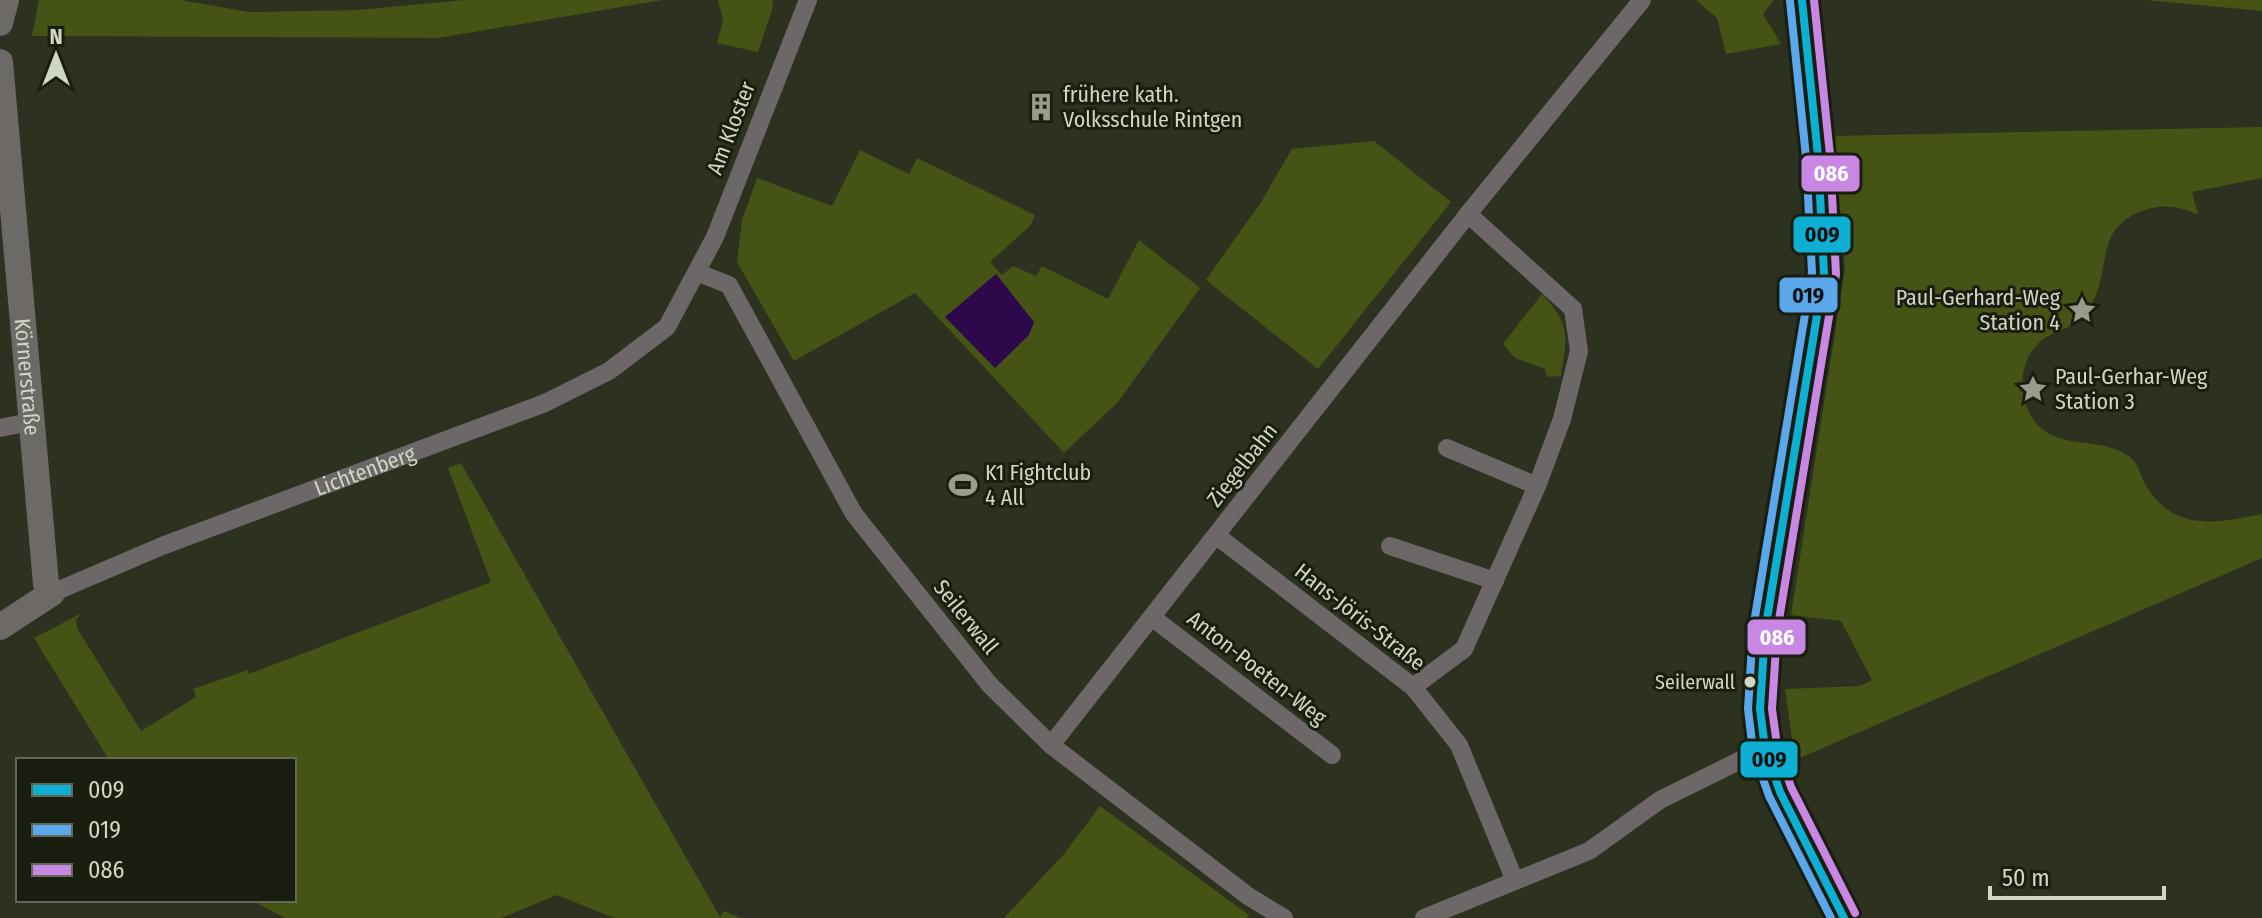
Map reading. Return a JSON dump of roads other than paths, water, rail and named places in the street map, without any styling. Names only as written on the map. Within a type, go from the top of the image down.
[{"type":"main road","points":[[0,23],[2,0]]},
{"type":"main road","points":[[1802,0],[1818,156],[1824,273],[1760,667],[1765,748],[1780,792],[1844,918]]},
{"type":"main road","name":"Körnerstraße","points":[[0,62],[30,422],[46,584],[52,593]]},
{"type":"main road","name":"Lichtenberg","points":[[0,627],[52,593]]},
{"type":"street","name":"Am Kloster","points":[[699,273],[808,0]]},
{"type":"street","name":"Ziegelbahn","points":[[1051,745],[1468,214],[1642,0]]},
{"type":"street","points":[[1413,687],[1464,649],[1537,486],[1562,419],[1579,351],[1573,309],[1468,214]]},
{"type":"street","name":"Lichtenberg","points":[[52,593],[162,546],[545,403],[609,371],[667,327],[699,273]]},
{"type":"street","name":"Seilerwall","points":[[699,273],[729,285],[854,514],[989,684],[1051,745],[1248,896],[1284,918]]},
{"type":"street","points":[[0,428],[30,422]]},
{"type":"street","points":[[1447,448],[1537,486]]},
{"type":"street","name":"Hans-Jöris-Straße","points":[[1217,536],[1413,687],[1459,745],[1515,881]]},
{"type":"street","points":[[1390,546],[1495,581]]},
{"type":"street","name":"Anton-Poeten-Weg","points":[[1153,618],[1332,755]]},
{"type":"street","points":[[1424,918],[1589,851],[1660,800],[1765,748]]},
{"type":"place","name":"frühere kath. Volksschule Rintgen","points":[[1041,107]]},
{"type":"place","name":"Paul-Gerhard-Weg Station 4","points":[[2082,310]]},
{"type":"place","name":"Paul-Gerhar-Weg Station 3","points":[[2033,389]]},
{"type":"place","name":"K1 Fightclub 4 All","points":[[963,485]]},
{"type":"place","name":"Seilerwall","points":[[1750,682]]}]
